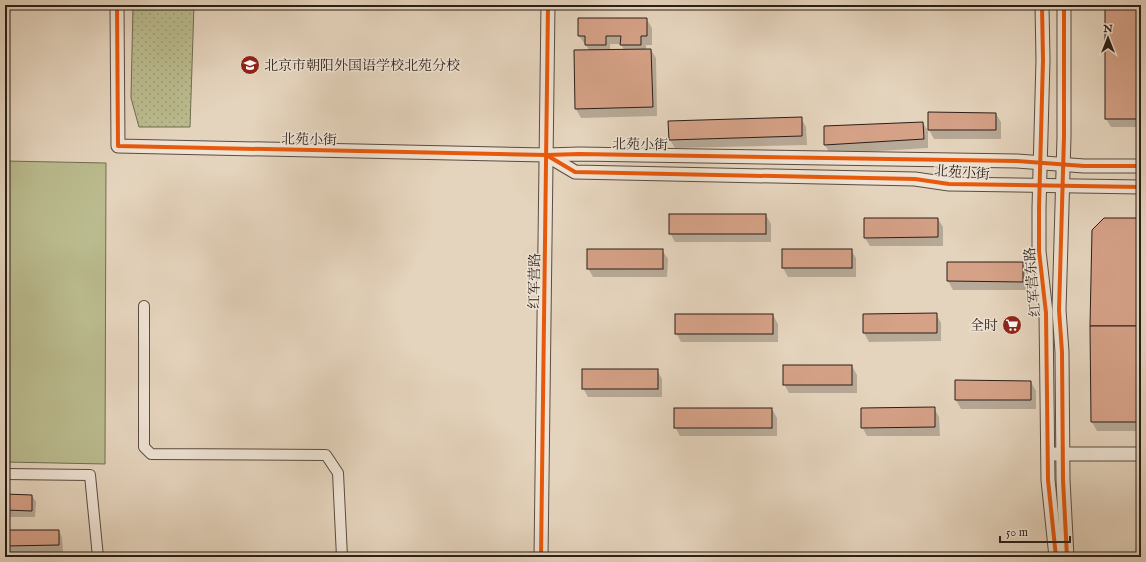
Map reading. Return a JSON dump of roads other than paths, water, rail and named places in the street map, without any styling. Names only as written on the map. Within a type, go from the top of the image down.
[{"type":"street","name":"北苑小街","points":[[117,5],[118,146],[547,155],[595,154],[1141,166]]},
{"type":"street","name":"红军营路","points":[[541,557],[548,5]]},
{"type":"street","name":"红军营东路","points":[[1042,5],[1043,60],[1039,186],[1039,251],[1046,313],[1048,480],[1056,557]]},
{"type":"street","name":"红军营东路","points":[[1064,5],[1063,164],[1059,310],[1062,352],[1063,454],[1067,557]]},
{"type":"street","name":"北苑小街","points":[[547,155],[575,172],[915,179],[949,184],[1062,187],[1141,187]]},
{"type":"street","points":[[144,306],[144,447],[151,454],[326,455],[338,473],[342,557]]},
{"type":"street","points":[[1047,454],[1141,454]]},
{"type":"street","points":[[5,474],[90,475],[98,557]]},
{"type":"place","name":"北京市朝阳外国语学校北苑分校","points":[[250,65]]},
{"type":"place","name":"全时","points":[[1012,325]]}]
